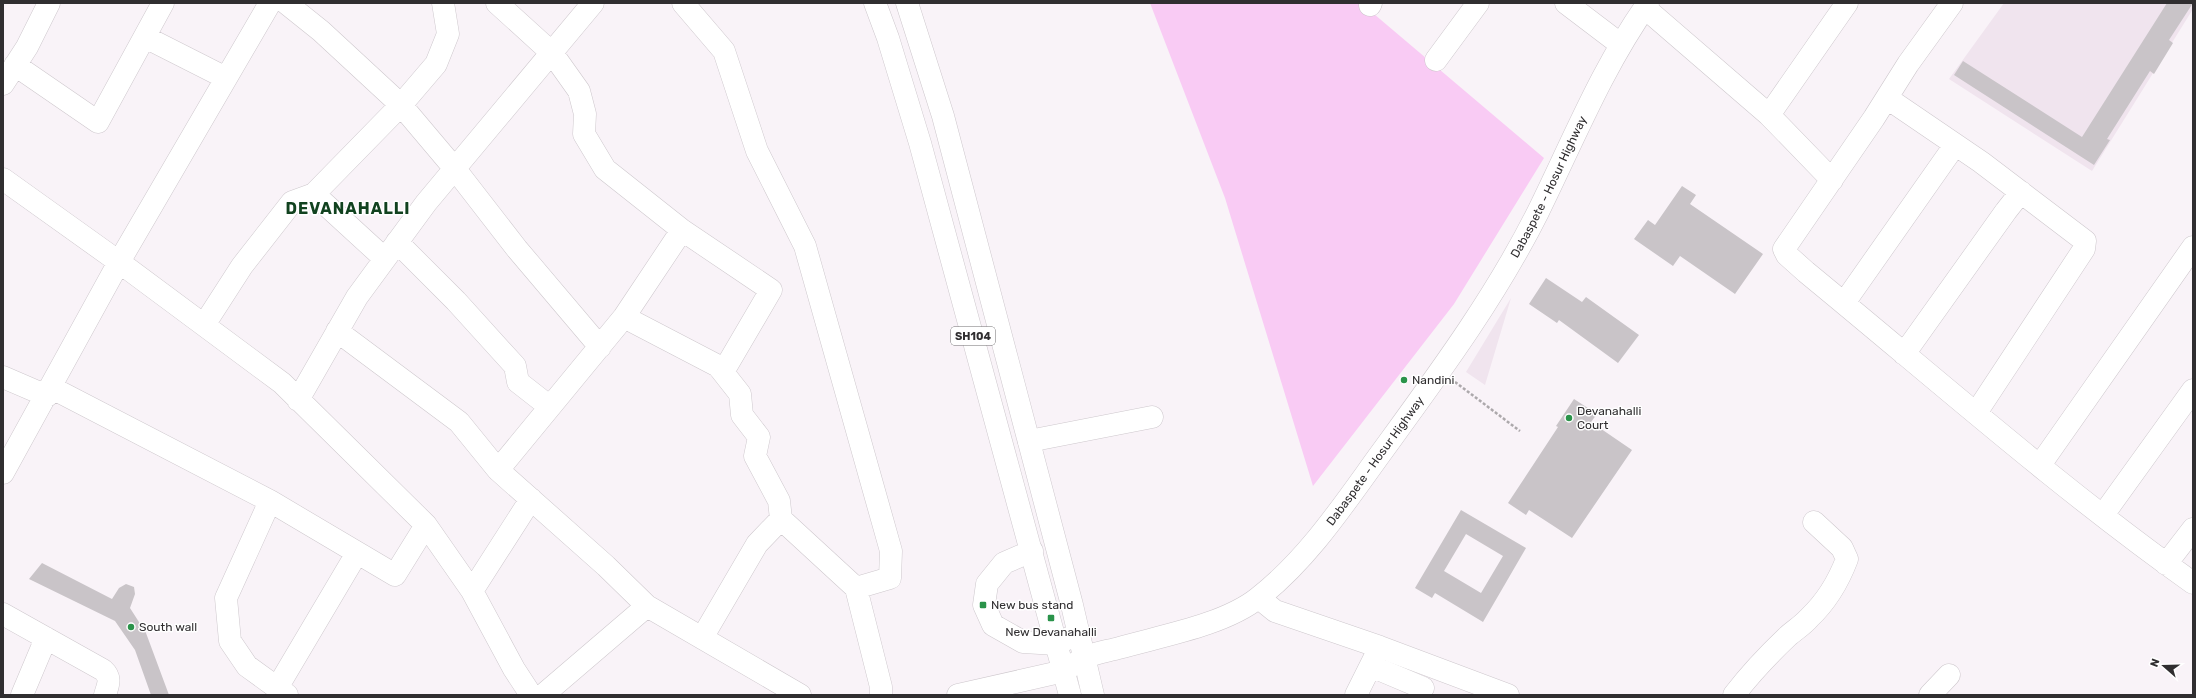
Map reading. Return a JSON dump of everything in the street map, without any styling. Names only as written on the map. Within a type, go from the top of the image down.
[{"type":"street","points":[[16,65],[98,122],[163,3]]},
{"type":"street","points":[[3,473],[120,262],[270,3]]},
{"type":"street","points":[[286,3],[321,31],[401,105],[455,169],[517,249],[600,347]]},
{"type":"street","points":[[204,325],[242,266],[292,202],[314,194],[401,105],[436,64],[448,34],[443,3]]},
{"type":"street","points":[[497,3],[552,53],[579,91],[585,114],[584,134],[605,169],[682,230],[771,290],[723,372]]},
{"type":"street","points":[[298,400],[357,297],[391,251],[455,169],[593,3]]},
{"type":"street","points":[[683,3],[724,51],[757,150],[805,246],[891,551],[890,578],[856,588]]},
{"type":"street","name":"SH104","points":[[875,3],[888,38],[920,143],[1064,671]]},
{"type":"street","name":"SH104","points":[[907,3],[943,116],[1029,441],[1084,657]]},
{"type":"street","points":[[1436,60],[1478,3]]},
{"type":"street","points":[[1566,3],[1620,44]]},
{"type":"street","points":[[1769,115],[1847,3]]},
{"type":"street","points":[[1952,3],[1908,64],[1887,98],[1784,249],[1787,255],[1976,413],[2103,515],[2193,583]]},
{"type":"street","points":[[3,84],[27,47],[44,4]]},
{"type":"street","points":[[1647,6],[1769,115],[1832,180]]},
{"type":"street","name":"Dabaspete - Hosur Highway","points":[[1064,671],[1084,657],[1218,620],[1244,608],[1259,598],[1298,562],[1339,510],[1441,371],[1488,299],[1537,214],[1600,80],[1620,44],[1647,6]]},
{"type":"street","points":[[144,37],[226,78]]},
{"type":"street","points":[[1887,98],[2021,192],[2085,241],[2084,249],[1976,413]]},
{"type":"street","points":[[1844,303],[1955,145]]},
{"type":"street","points":[[3,179],[120,262],[282,383],[426,525],[472,591],[531,695]]},
{"type":"street","points":[[1904,354],[2021,192]]},
{"type":"street","points":[[314,194],[391,251],[456,302],[514,366],[518,382],[550,407]]},
{"type":"street","points":[[498,470],[624,317],[682,230]]},
{"type":"street","points":[[2040,465],[2193,247]]},
{"type":"street","points":[[624,317],[718,366],[740,394],[742,416],[759,437],[755,456],[779,501],[781,519],[856,588],[881,687],[881,695]]},
{"type":"street","points":[[337,331],[459,422],[498,470],[647,606],[800,695]]},
{"type":"street","points":[[3,377],[49,392],[270,501],[395,575],[426,525]]},
{"type":"street","points":[[2103,515],[2193,390]]},
{"type":"street","points":[[1029,441],[1152,417]]},
{"type":"street","points":[[472,591],[531,499]]},
{"type":"street","points":[[270,501],[226,598],[230,641],[247,666],[282,692],[357,552]]},
{"type":"street","points":[[702,638],[757,544],[781,519]]},
{"type":"street","points":[[1734,695],[1747,678],[1788,636],[1810,618],[1829,594],[1842,572],[1847,559],[1842,548],[1814,522]]},
{"type":"street","points":[[2166,564],[2193,529]]},
{"type":"street","points":[[1032,551],[1004,563],[987,584],[984,605],[993,625],[1023,642],[1057,644],[1079,633]]},
{"type":"street","points":[[1259,598],[1275,611],[1433,666],[1501,694]]},
{"type":"street","points":[[543,695],[647,606]]},
{"type":"street","points":[[3,614],[108,674],[110,680],[105,695]]},
{"type":"street","points":[[22,695],[46,638]]},
{"type":"street","points":[[1356,695],[1380,647]]},
{"type":"street","points":[[1084,657],[1092,695]]},
{"type":"street","points":[[1371,666],[1430,691],[1433,666]]},
{"type":"street","points":[[958,695],[1064,671],[1070,695]]},
{"type":"street","points":[[1930,695],[1949,674]]},
{"type":"path","points":[[1441,371],[1520,431]]},
{"type":"shaded area","points":[[1150,3],[1361,3],[1544,158],[1454,304],[1313,486],[1225,198]]},
{"type":"shaded area","points":[[2004,3],[2193,3],[2193,9],[2092,171],[1949,79]]},
{"type":"shaded area","points":[[1511,298],[1485,385],[1466,372]]},
{"type":"building","points":[[2167,3],[2193,3],[2169,40],[2173,43],[2154,74],[2150,71],[2107,139],[2110,140],[2094,165],[1954,75],[1963,61],[2082,137]]},
{"type":"building","points":[[1682,186],[1696,195],[1690,204],[1763,254],[1735,294],[1680,256],[1673,266],[1634,239],[1648,220],[1655,225]]},
{"type":"building","points":[[1546,278],[1582,302],[1586,297],[1639,335],[1618,363],[1559,320],[1557,323],[1529,304]]},
{"type":"building","points":[[1574,399],[1597,414],[1591,422],[1632,450],[1572,538],[1529,510],[1526,515],[1508,503],[1558,427],[1556,426]]},
{"type":"building","points":[[1461,510],[1526,548],[1483,622],[1435,593],[1432,598],[1415,588]],"holes":[[[1466,534],[1503,556],[1481,593],[1444,571]]]},
{"type":"building","name":"South wall","points":[[42,563],[112,599],[119,588],[126,584],[134,587],[135,594],[130,608],[146,633],[169,695],[151,695],[135,650],[115,621],[29,579]]},
{"type":"place","name":"Nandini","points":[[1404,380]]},
{"type":"place","name":"Devanahalli Court","points":[[1569,418]]},
{"type":"place","name":"New bus stand","points":[[983,605]]},
{"type":"place","name":"New Devanahalli","points":[[1051,618]]},
{"type":"place","name":"South wall","points":[[131,627]]},
{"type":"district","name":"DEVANAHALLI","points":[[348,208]]}]
